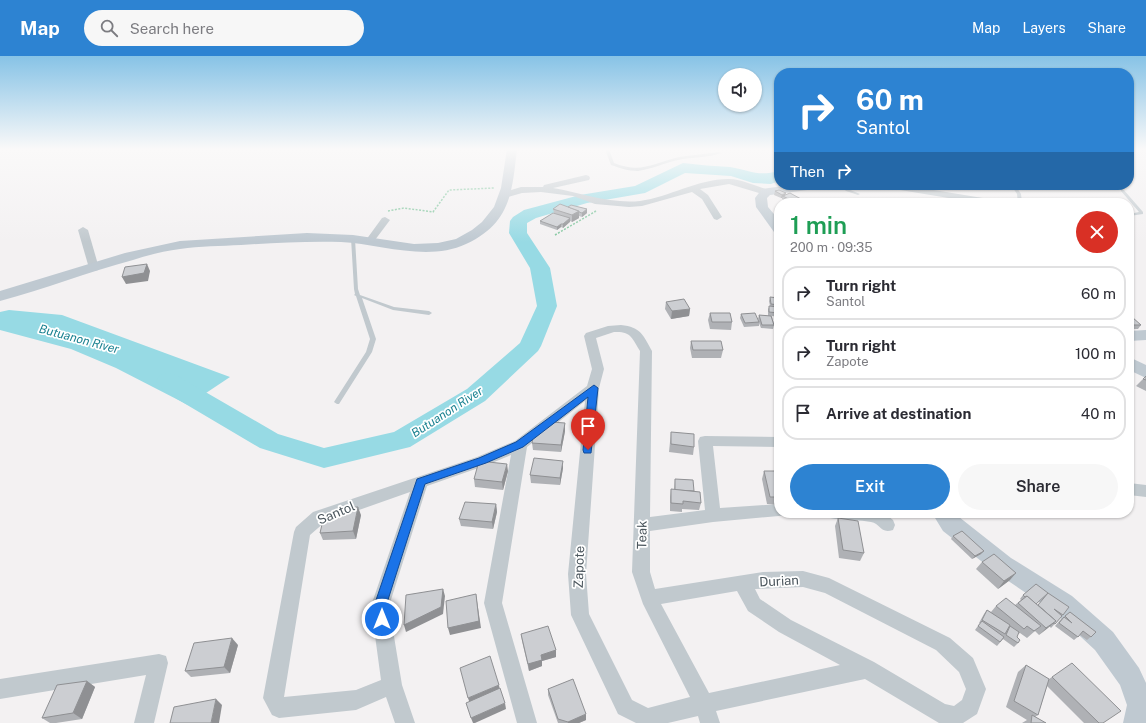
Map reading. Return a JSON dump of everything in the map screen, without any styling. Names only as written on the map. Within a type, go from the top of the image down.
[{"type":"street","points":[[0,296],[136,255],[180,245],[307,237],[353,239],[414,248],[438,247],[460,242],[487,225],[500,208],[506,192],[508,180]]},
{"type":"street","points":[[506,192],[542,189],[577,180]]},
{"type":"street","points":[[542,189],[574,194],[595,201],[629,204],[642,203],[708,184],[729,181],[766,192],[780,190]]},
{"type":"street","points":[[694,189],[705,197],[717,217]]},
{"type":"street","points":[[918,190],[966,198]]},
{"type":"street","points":[[766,192],[760,198],[762,207],[774,223]]},
{"type":"street","points":[[369,242],[384,220]]},
{"type":"street","points":[[83,230],[94,268]]},
{"type":"street","name":"Teak","points":[[590,336],[602,332],[626,328],[636,334],[646,352],[641,572],[649,598],[704,704],[710,723]]},
{"type":"street","points":[[1134,336],[1146,335]]},
{"type":"street","name":"Zapote","points":[[590,336],[598,369],[594,388],[577,574],[580,615],[625,707],[647,718],[704,704],[867,669]]},
{"type":"street","points":[[1134,366],[1146,372]]},
{"type":"street","name":"Santol","points":[[392,685],[356,700],[279,708],[272,698],[302,532],[318,517],[482,461],[520,445],[594,388]]},
{"type":"street","points":[[713,515],[705,441],[774,442]]},
{"type":"street","points":[[520,445],[493,603],[527,723]]},
{"type":"street","points":[[405,723],[392,685],[380,606],[421,482]]},
{"type":"street","points":[[1134,490],[1146,491]]},
{"type":"street","points":[[642,525],[713,515],[774,510]]},
{"type":"street","points":[[947,518],[952,524],[1003,565],[1063,604],[1104,641],[1130,677],[1141,705],[1137,723]]},
{"type":"street","name":"Durian","points":[[649,598],[679,592],[742,583],[763,580],[803,579],[829,586],[943,644],[966,665],[976,689],[970,707],[956,716],[942,714],[867,669],[785,626],[754,605],[742,583]]},
{"type":"street","points":[[0,689],[159,663],[144,723]]},
{"type":"lane","points":[[848,190],[858,194]]},
{"type":"lane","points":[[1122,190],[1129,198]]},
{"type":"lane","points":[[1134,204],[1142,213],[1134,214]]},
{"type":"lane","points":[[337,402],[370,352],[373,339],[357,295],[354,277],[353,239]]},
{"type":"lane","points":[[357,295],[393,308],[429,313]]},
{"type":"path","points":[[392,209],[433,212],[449,190],[506,192]]},
{"type":"path","points":[[555,235],[595,211],[602,210]]},
{"type":"water","points":[[9,310],[62,315],[230,377],[188,405],[116,368],[71,349],[0,330],[0,312]]},
{"type":"building","points":[[779,190],[786,193],[782,195],[775,191]]},
{"type":"building","points":[[790,193],[799,198],[787,198],[783,196]]},
{"type":"building","points":[[560,204],[579,211],[572,215],[553,209]]},
{"type":"building","points":[[571,205],[587,209],[582,213],[568,207]]},
{"type":"building","points":[[553,213],[570,218],[557,227],[540,221]]},
{"type":"building","points":[[147,264],[144,273],[122,277],[125,267]]},
{"type":"building","points":[[770,297],[774,297],[774,304],[771,304]]},
{"type":"building","points":[[684,299],[690,309],[672,311],[666,302]]},
{"type":"building","points":[[769,306],[774,306],[774,312],[769,312]]},
{"type":"building","points":[[710,313],[730,313],[732,322],[712,322]]},
{"type":"building","points":[[755,313],[759,322],[745,323],[741,314]]},
{"type":"building","points":[[759,315],[771,316],[774,325],[762,325]]},
{"type":"building","points":[[1134,319],[1141,325],[1134,325]]},
{"type":"building","points":[[691,341],[721,341],[723,350],[693,350]]},
{"type":"building","points":[[551,422],[565,423],[561,445],[532,443],[533,437]]},
{"type":"building","points":[[671,432],[694,434],[694,447],[671,444]]},
{"type":"building","points":[[534,458],[563,461],[560,478],[530,475]]},
{"type":"building","points":[[479,461],[507,464],[502,482],[474,479]]},
{"type":"building","points":[[764,471],[774,471],[774,497],[770,497]]},
{"type":"building","points":[[675,479],[693,480],[694,491],[675,490]]},
{"type":"building","points":[[671,489],[700,492],[701,503],[683,501],[683,504],[671,503]]},
{"type":"building","points":[[465,502],[496,504],[492,522],[459,519]]},
{"type":"building","points":[[358,507],[353,531],[320,533],[324,516],[342,515],[344,508]]},
{"type":"building","points":[[838,518],[858,521],[864,553],[843,550]]},
{"type":"building","points":[[962,531],[984,551],[975,556],[953,536]]},
{"type":"building","points":[[994,554],[1016,573],[1004,581],[982,562]]},
{"type":"building","points":[[1036,584],[1048,593],[1036,604],[1027,596],[1025,597],[1023,595]]},
{"type":"building","points":[[443,589],[441,607],[404,625],[406,595]]},
{"type":"building","points":[[1048,593],[1069,607],[1063,615],[1054,609],[1062,616],[1055,624],[1053,623],[1056,621],[1038,605]]},
{"type":"building","points":[[476,594],[479,621],[448,628],[446,601]]},
{"type":"building","points":[[1027,596],[1056,621],[1046,628],[1018,603]]},
{"type":"building","points":[[1006,598],[1041,626],[1034,631],[1027,626],[1024,629],[996,606]]},
{"type":"building","points":[[987,610],[1010,625],[1005,634],[982,620]]},
{"type":"building","points":[[1070,612],[1096,632],[1091,637],[1083,631],[1078,637],[1059,623],[1064,617],[1072,623],[1065,616]]},
{"type":"building","points":[[982,621],[1004,637],[1000,642],[978,626]]},
{"type":"building","points":[[548,626],[556,650],[541,655],[542,660],[528,664],[521,634]]},
{"type":"building","points":[[1010,626],[1019,632],[1017,637],[1020,640],[1018,643],[1006,635]]},
{"type":"building","points":[[232,638],[224,667],[185,671],[194,643]]},
{"type":"building","points":[[490,656],[499,685],[468,698],[460,668]]},
{"type":"building","points":[[1072,663],[1121,711],[1103,723],[1099,723],[1052,677]]},
{"type":"building","points":[[1026,665],[1049,679],[1038,715],[1014,701]]},
{"type":"building","points":[[573,679],[586,714],[568,722],[558,719],[548,689]]},
{"type":"building","points":[[87,681],[73,713],[42,718],[57,685]]},
{"type":"building","points":[[500,688],[505,703],[471,718],[466,703]]},
{"type":"building","points":[[216,699],[211,723],[170,723],[174,707]]},
{"type":"building","points":[[1032,715],[1046,723],[1031,723]]},
{"type":"waterway","name":"Butuanon River","points":[[168,381],[269,441],[324,458],[401,440],[476,395],[530,346],[547,306],[540,268],[518,233],[519,221],[530,214],[545,209],[586,198],[639,190],[659,180]]},
{"type":"route","points":[[382,619],[380,606],[421,482],[482,461],[520,445],[594,388],[588,450]]}]
